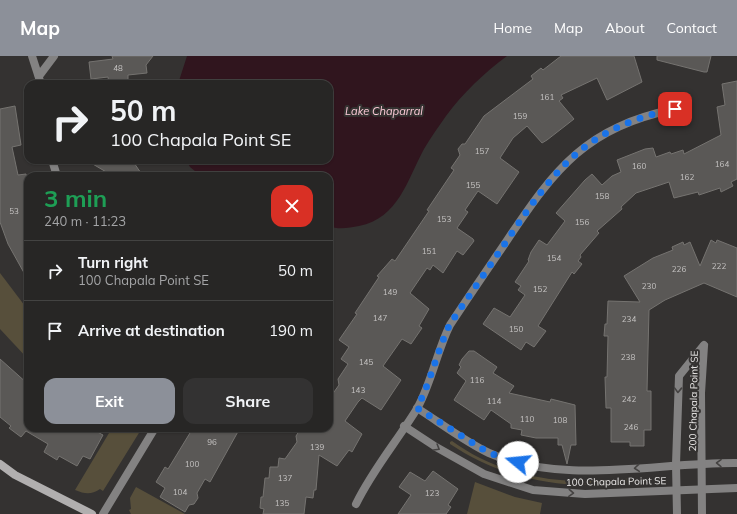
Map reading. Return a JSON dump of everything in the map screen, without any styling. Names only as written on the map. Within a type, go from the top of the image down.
[{"type":"street","points":[[32,56],[40,80]]},
{"type":"street","points":[[40,80],[54,56]]},
{"type":"street","points":[[356,504],[376,468],[417,408],[429,383],[442,341],[450,324],[534,200],[552,176],[583,148],[607,132],[636,119],[675,109]]},
{"type":"street","name":"200 Chapala Point SE","points":[[676,464],[679,376],[704,346],[701,393],[702,462]]},
{"type":"street","name":"100 Chapala Point SE","points":[[417,408],[489,453],[532,466],[598,471],[702,462],[737,463]]},
{"type":"street","name":"100 Chapala Point SE","points":[[404,426],[436,447],[484,474],[533,490],[585,494],[702,488],[737,488]]},
{"type":"street","points":[[103,514],[153,432]]},
{"type":"street","points":[[702,462],[702,514]]},
{"type":"street","points":[[0,464],[15,476],[92,514]]},
{"type":"street","points":[[676,464],[677,514]]},
{"type":"shaded area","points":[[0,273],[24,305],[24,355],[0,329]]},
{"type":"shaded area","points":[[110,432],[140,432],[103,491],[100,489],[88,493],[75,490]]},
{"type":"shaded area","points":[[452,441],[465,450],[494,464],[510,470],[542,478],[582,481],[638,478],[641,480],[630,483],[590,485],[548,482],[527,478],[507,472],[468,455],[450,444]]},
{"type":"shaded area","points":[[475,482],[515,497],[542,503],[540,514],[467,514]]},
{"type":"shaded area","points":[[136,487],[185,514],[131,514],[129,510],[131,509],[130,498]]},
{"type":"water","name":"Lake Chaparral","points":[[187,56],[507,56],[474,84],[459,99],[446,116],[424,149],[407,185],[393,206],[384,215],[373,222],[347,228],[333,227],[333,172],[196,172],[188,164],[333,164],[333,80],[179,80]]},
{"type":"building","points":[[112,56],[153,56],[146,65],[147,73],[128,75],[128,80],[108,80],[108,77],[91,79],[89,62],[113,59]]},
{"type":"building","points":[[561,56],[634,56],[642,82],[607,100],[597,78],[561,95],[563,98],[559,101],[574,119],[547,140],[542,143],[527,126],[513,138],[500,158],[519,172],[497,204],[478,191],[465,210],[468,212],[457,228],[474,241],[463,255],[457,251],[443,273],[433,265],[430,270],[427,268],[410,293],[429,309],[419,326],[422,328],[411,344],[402,339],[383,366],[401,380],[381,410],[362,398],[358,402],[345,421],[362,434],[352,452],[349,450],[337,466],[319,455],[316,490],[314,490],[313,498],[306,497],[304,514],[263,514],[264,509],[260,508],[265,478],[269,478],[270,467],[278,467],[279,458],[285,459],[297,442],[296,436],[298,432],[333,432],[333,393],[339,385],[338,379],[348,364],[341,359],[349,347],[339,340],[357,314],[355,313],[379,277],[377,276],[392,259],[395,261],[429,211],[427,210],[454,170],[451,168],[460,155],[458,149],[462,144],[465,144],[484,116],[533,79],[531,76],[541,68],[543,70]]},
{"type":"building","points":[[657,56],[711,56],[707,72],[704,72],[657,60]]},
{"type":"building","points":[[737,81],[737,179],[731,182],[733,186],[721,192],[720,188],[699,195],[698,192],[674,198],[669,182],[636,193],[621,207],[622,209],[597,231],[599,233],[580,255],[581,257],[578,261],[582,264],[574,274],[572,272],[538,326],[546,331],[534,347],[526,342],[521,350],[483,324],[494,308],[510,317],[525,295],[518,290],[521,286],[515,282],[529,261],[531,252],[539,240],[547,245],[565,221],[556,213],[585,180],[592,174],[602,185],[612,176],[621,172],[617,160],[645,149],[653,148],[656,157],[670,152],[671,154],[683,150],[684,154],[721,135],[717,107],[725,105],[722,84]]},
{"type":"building","points":[[15,106],[21,145],[12,147],[18,175],[24,174],[24,273],[8,244],[0,222],[0,109]]},
{"type":"building","points":[[93,164],[135,164],[140,172],[106,172]]},
{"type":"building","points":[[711,240],[716,243],[717,240],[737,248],[737,297],[704,283],[665,300],[649,310],[647,391],[651,391],[651,430],[644,430],[644,446],[630,446],[630,442],[611,442],[611,408],[606,408],[605,377],[607,377],[608,336],[604,336],[605,324],[607,324],[608,301],[640,302],[624,276],[653,258],[673,250],[672,247],[683,242],[684,245],[690,242],[700,266]]},
{"type":"building","points":[[469,351],[474,351],[497,367],[493,373],[514,386],[509,393],[550,402],[551,399],[575,405],[576,445],[571,445],[567,464],[562,445],[558,445],[558,438],[536,438],[521,435],[522,430],[511,428],[511,424],[491,410],[484,420],[454,400],[466,381],[457,373],[461,367],[459,365],[462,359]]},
{"type":"building","points":[[0,359],[24,380],[25,432],[21,437],[9,428],[11,426],[0,417]]},
{"type":"building","points":[[28,432],[97,432],[103,435],[90,459],[83,456],[77,466],[59,456],[57,460],[44,452],[48,444]]},
{"type":"building","points":[[191,432],[238,432],[210,482],[205,479],[197,493],[198,498],[194,504],[189,505],[185,512],[160,497],[165,488],[156,482],[165,467],[168,469]]},
{"type":"building","points":[[433,471],[458,489],[448,505],[451,507],[446,514],[398,514],[411,495],[399,487],[410,472],[425,481]]},
{"type":"route","points":[[518,462],[489,453],[417,408],[429,383],[442,341],[450,324],[534,200],[558,170],[583,148],[618,126],[648,115],[675,109]]}]
